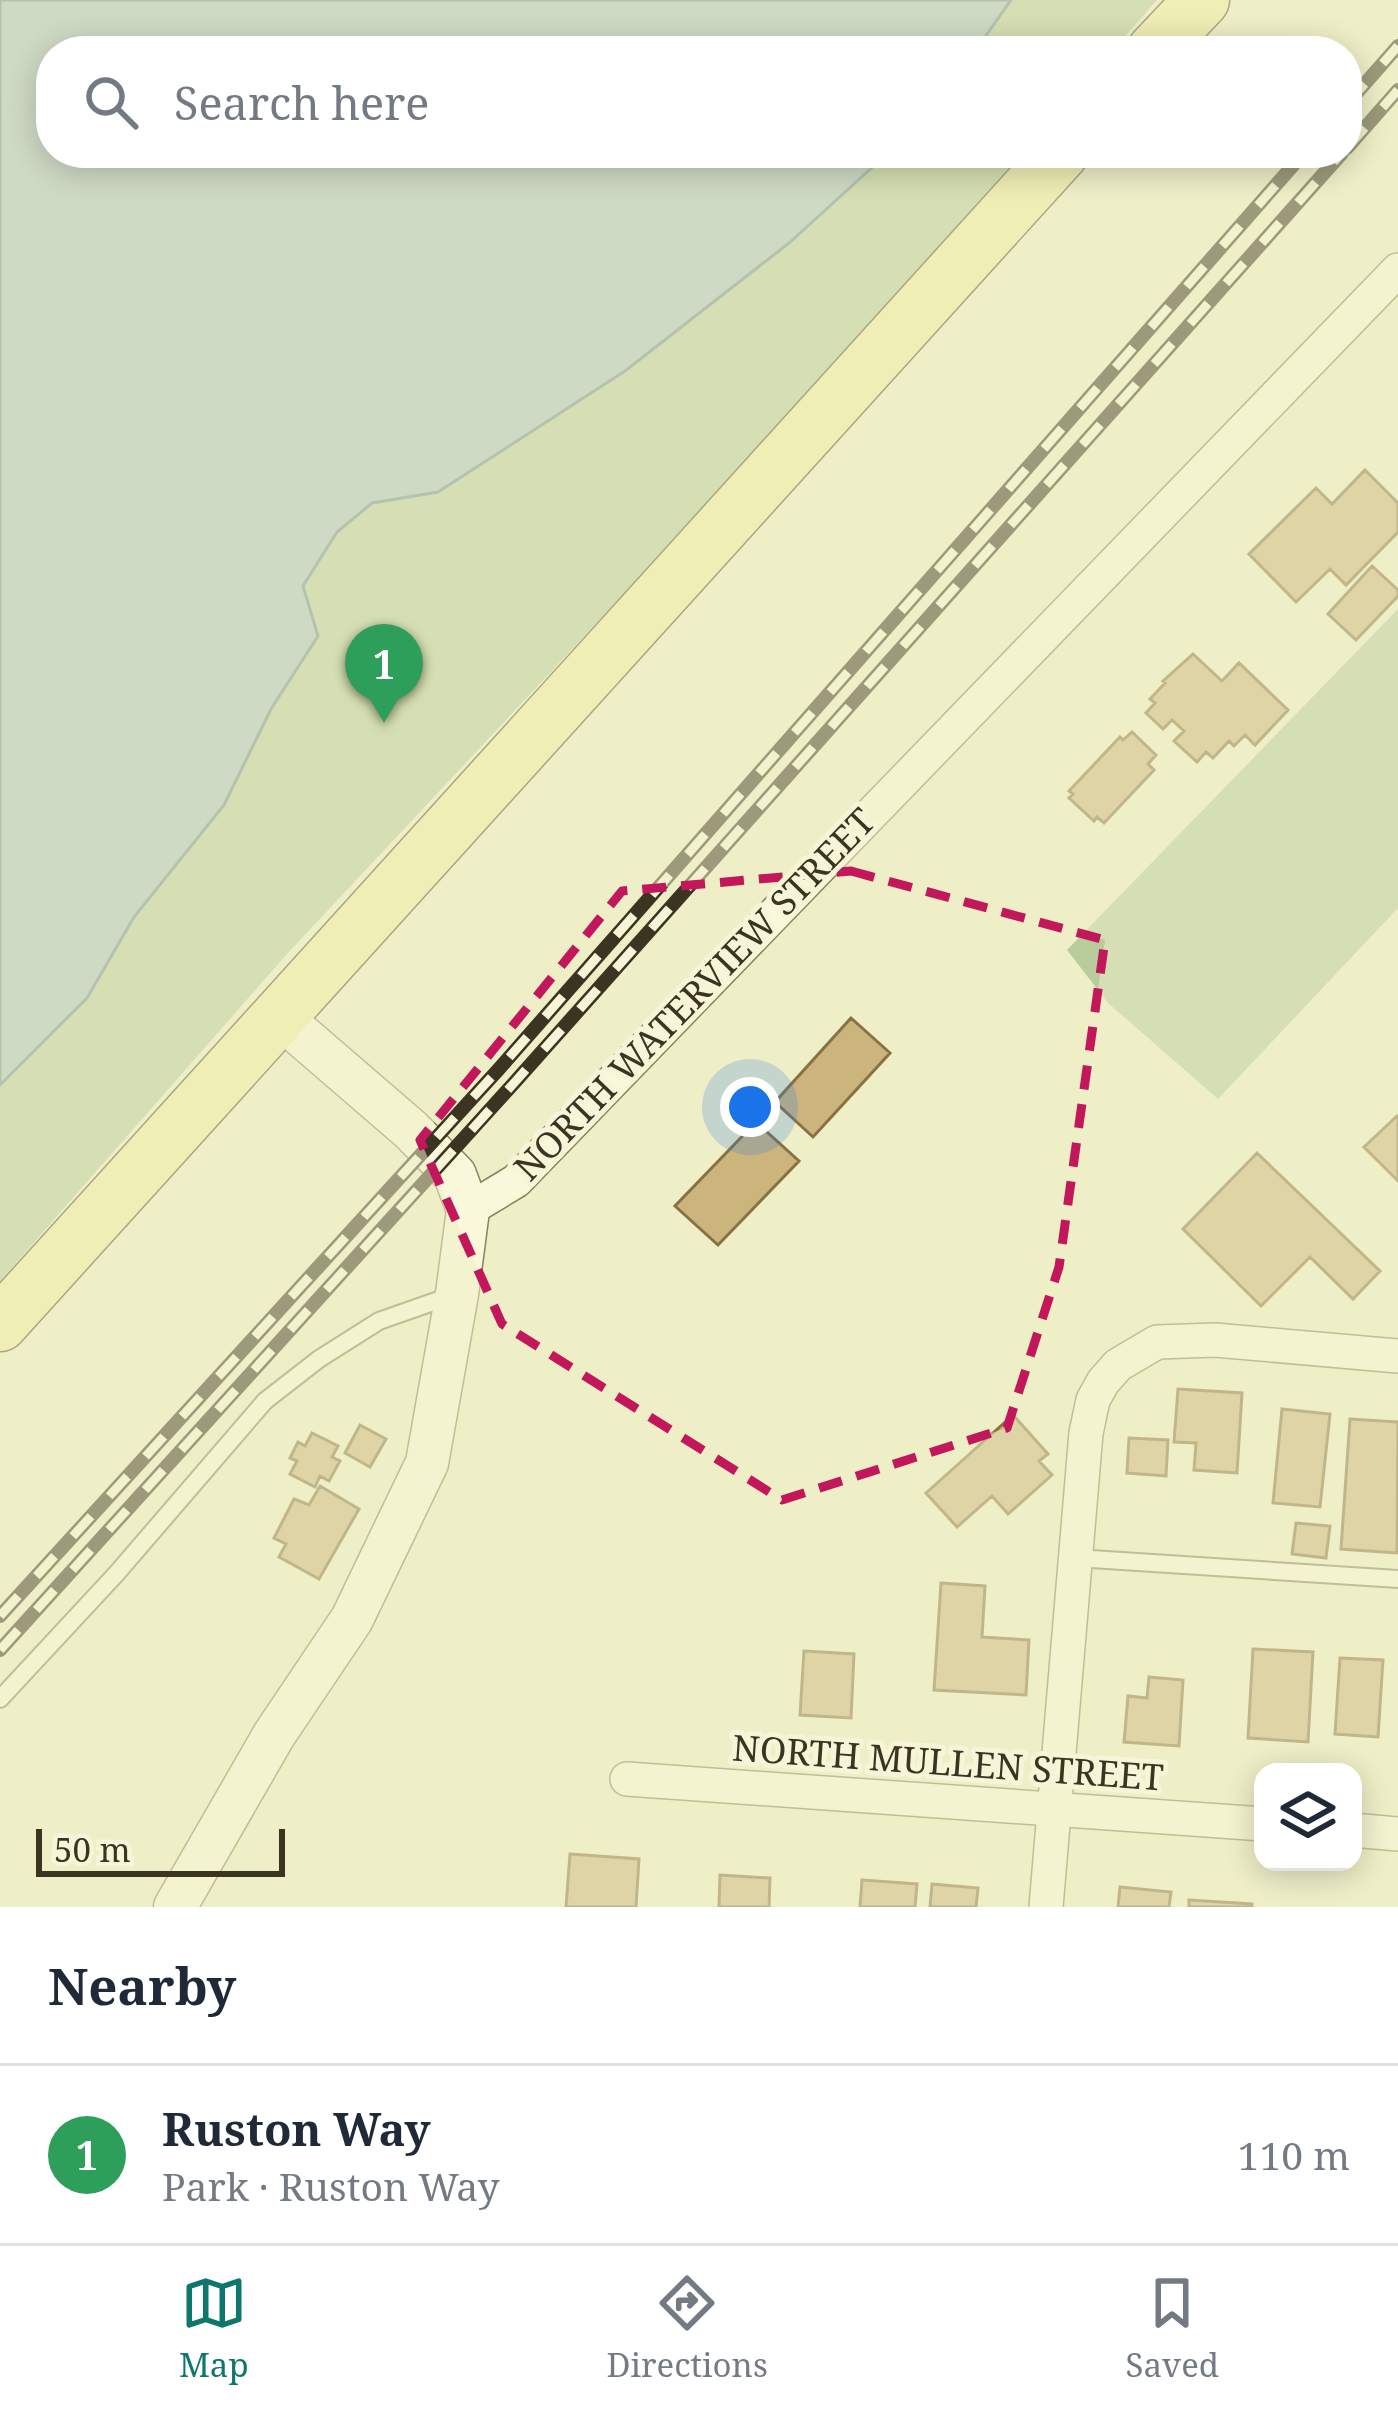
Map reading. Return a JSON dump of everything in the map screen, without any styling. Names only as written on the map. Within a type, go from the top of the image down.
[{"type":"main road","points":[[1168,36],[1202,0]]},
{"type":"main road","points":[[0,1324],[1047,168]]},
{"type":"street","name":"NORTH WATERVIEW STREET","points":[[468,1210],[516,1180],[1398,270]]},
{"type":"street","points":[[176,1907],[274,1735],[352,1619],[428,1462],[468,1210],[455,1175],[411,1130],[280,1017]]},
{"type":"street","points":[[1046,1907],[1089,1414],[1098,1389],[1118,1366],[1157,1342],[1398,1357]]},
{"type":"street","name":"NORTH MULLEN STREET","points":[[627,1779],[1254,1823]]},
{"type":"street","points":[[1362,1832],[1398,1834]]},
{"type":"lane","points":[[0,1700],[265,1401],[379,1321],[458,1294]]},
{"type":"lane","points":[[1076,1558],[1398,1579]]},
{"type":"highlighted area","points":[[851,871],[1105,940],[1059,1267],[1007,1428],[782,1500],[502,1324],[420,1140],[622,891]]},
{"type":"green space","points":[[1011,0],[1157,0],[1125,36],[986,36]]},
{"type":"green space","points":[[872,168],[1009,168],[724,487],[287,954],[0,1281],[0,1085],[87,998],[134,917],[224,805],[271,709],[318,636],[303,586],[337,532],[372,503],[438,492],[625,371],[789,243]]},
{"type":"green space","points":[[1398,609],[1398,908],[1218,1099],[1108,1003],[1067,950]]},
{"type":"water","points":[[0,0],[1011,0],[986,36],[36,36],[36,168],[872,168],[789,243],[625,371],[438,492],[372,503],[337,532],[303,586],[318,636],[271,709],[224,805],[134,917],[87,998],[0,1085]]},
{"type":"building","points":[[1365,470],[1398,503],[1398,532],[1346,585],[1330,569],[1296,602],[1249,554],[1316,488],[1332,504]]},
{"type":"building","points":[[1372,566],[1398,590],[1398,596],[1356,640],[1328,614]]},
{"type":"building","points":[[1193,654],[1222,681],[1239,663],[1288,710],[1255,745],[1245,735],[1234,746],[1229,741],[1213,758],[1206,752],[1197,762],[1174,741],[1184,731],[1172,720],[1163,729],[1146,713],[1163,681]]},
{"type":"building","points":[[1132,732],[1156,755],[1148,764],[1154,770],[1104,823],[1097,817],[1094,821],[1069,798],[1073,794],[1069,791],[1120,737],[1123,740]]},
{"type":"building","points":[[851,1018],[890,1053],[813,1137],[775,1102]]},
{"type":"building","points":[[1398,1117],[1398,1181],[1364,1147]]},
{"type":"building","points":[[756,1122],[799,1161],[718,1245],[675,1206]]},
{"type":"building","points":[[1257,1153],[1380,1271],[1353,1299],[1310,1257],[1261,1306],[1183,1229]]},
{"type":"building","points":[[1178,1389],[1242,1393],[1237,1473],[1194,1470],[1196,1443],[1174,1442]]},
{"type":"building","points":[[1282,1409],[1330,1414],[1320,1507],[1273,1503]]},
{"type":"building","points":[[1013,1415],[1048,1454],[1039,1461],[1052,1475],[1008,1514],[992,1496],[957,1527],[926,1493]]},
{"type":"building","points":[[1350,1419],[1398,1422],[1397,1553],[1341,1549]]},
{"type":"building","points":[[360,1425],[386,1439],[370,1467],[345,1453]]},
{"type":"building","points":[[312,1433],[338,1446],[332,1457],[340,1461],[329,1481],[320,1476],[315,1487],[290,1474],[297,1461],[290,1458],[298,1442],[305,1446]]},
{"type":"building","points":[[1129,1438],[1168,1440],[1166,1476],[1127,1473]]},
{"type":"building","points":[[320,1486],[359,1509],[319,1579],[279,1557],[286,1544],[274,1538],[294,1499],[309,1505]]},
{"type":"building","points":[[1296,1523],[1330,1526],[1326,1558],[1292,1554]]},
{"type":"building","points":[[941,1583],[985,1586],[982,1637],[1029,1640],[1026,1695],[934,1690]]},
{"type":"building","points":[[1253,1649],[1313,1652],[1308,1742],[1248,1738]]},
{"type":"building","points":[[804,1651],[854,1654],[851,1718],[800,1715]]},
{"type":"building","points":[[1340,1658],[1383,1660],[1378,1737],[1335,1734]]},
{"type":"building","points":[[1149,1677],[1183,1680],[1179,1746],[1124,1742],[1128,1696],[1147,1698]]},
{"type":"building","points":[[570,1854],[639,1859],[636,1907],[566,1907]]},
{"type":"building","points":[[720,1875],[770,1878],[769,1907],[719,1907]]},
{"type":"building","points":[[862,1880],[917,1884],[915,1907],[860,1907]]},
{"type":"building","points":[[932,1884],[978,1888],[976,1907],[930,1907]]},
{"type":"building","points":[[1120,1887],[1171,1892],[1169,1907],[1118,1907]]},
{"type":"building","points":[[1189,1900],[1252,1904],[1252,1907],[1189,1907]]},
{"type":"railway","points":[[1362,87],[1398,46]]},
{"type":"railway","points":[[1362,131],[1398,90]]},
{"type":"railway","points":[[0,1616],[498,1070],[1291,168]]},
{"type":"railway","points":[[0,1650],[514,1083],[1329,168]]},
{"type":"place","name":"Ruston Way","points":[[384,723]]}]
